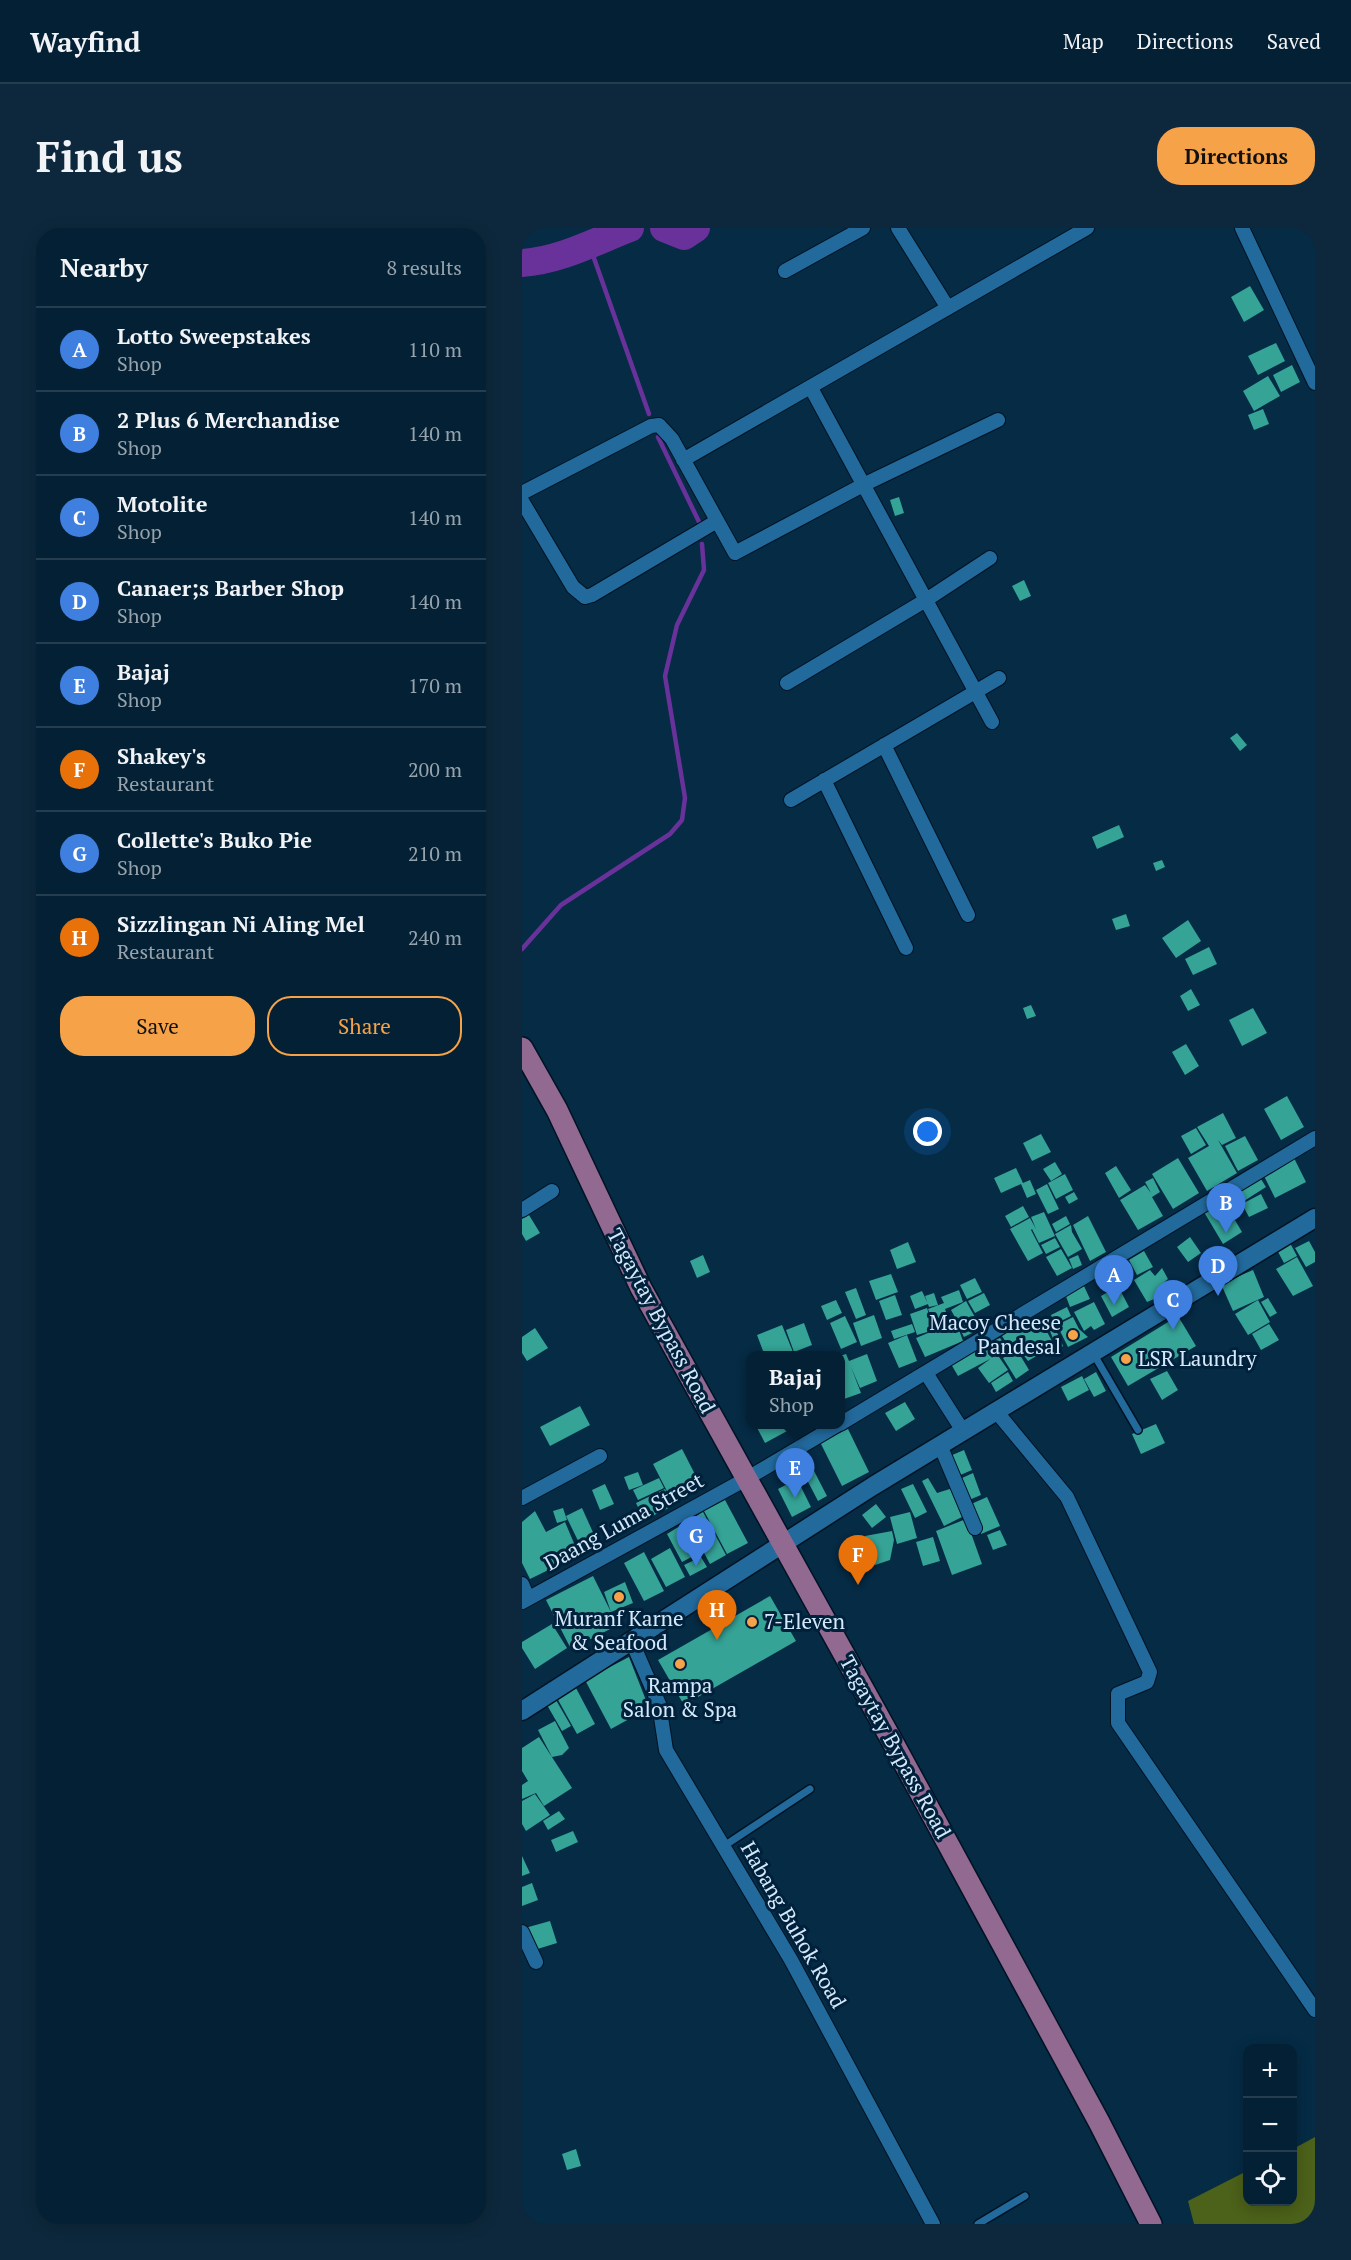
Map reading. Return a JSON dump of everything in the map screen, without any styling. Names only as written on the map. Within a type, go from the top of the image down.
[{"type":"main road","name":"Tagaytay Bypass Road","points":[[522,1048],[557,1110],[641,1288],[907,1769],[1110,2143],[1151,2224]]},
{"type":"main road","points":[[522,1711],[995,1410],[1315,1218]]},
{"type":"street","points":[[785,271],[864,228]]},
{"type":"street","points":[[898,228],[948,308]]},
{"type":"street","points":[[683,460],[1088,228]]},
{"type":"street","points":[[1242,228],[1315,383]]},
{"type":"street","points":[[810,388],[992,722]]},
{"type":"street","points":[[522,493],[656,425],[666,431],[735,553],[863,485],[998,420]]},
{"type":"street","points":[[522,501],[573,587],[585,597],[717,521]]},
{"type":"street","points":[[787,683],[926,600],[990,558]]},
{"type":"street","points":[[791,800],[999,678]]},
{"type":"street","points":[[884,745],[968,915]]},
{"type":"street","points":[[824,780],[906,948]]},
{"type":"street","name":"Daang Luma Street","points":[[845,1420],[1315,1138]]},
{"type":"street","points":[[522,1210],[552,1191]]},
{"type":"street","points":[[926,1373],[963,1431]]},
{"type":"street","points":[[995,1410],[1067,1497],[1150,1672],[1148,1682],[1118,1694],[1118,1723],[1315,2010]]},
{"type":"street","name":"Daang Luma Street","points":[[525,1600],[746,1479],[831,1429]]},
{"type":"street","points":[[940,1445],[975,1528]]},
{"type":"street","points":[[522,1498],[600,1456]]},
{"type":"street","points":[[522,1584],[525,1600]]},
{"type":"street","name":"Habang Buhok Road","points":[[632,1642],[659,1704],[666,1750],[791,1960],[933,2224]]},
{"type":"street","points":[[522,1932],[536,1962]]},
{"type":"lane","points":[[1092,1351],[1138,1430]]},
{"type":"lane","points":[[723,1846],[810,1789]]},
{"type":"lane","points":[[978,2224],[1025,2196]]},
{"type":"green space","points":[[1315,2137],[1315,2224],[1194,2224],[1188,2201],[1243,2173],[1243,2206],[1297,2206],[1297,2147]]},
{"type":"building","points":[[1250,286],[1264,310],[1244,322],[1231,297]]},
{"type":"building","points":[[1276,343],[1285,361],[1258,375],[1248,356]]},
{"type":"building","points":[[1292,365],[1300,382],[1281,392],[1273,375]]},
{"type":"building","points":[[1268,376],[1280,396],[1254,411],[1243,391]]},
{"type":"building","points":[[1263,409],[1269,424],[1254,430],[1248,415]]},
{"type":"building","points":[[899,497],[904,513],[895,516],[890,500]]},
{"type":"building","points":[[1024,580],[1031,596],[1020,601],[1012,586]]},
{"type":"building","points":[[1237,733],[1247,745],[1240,751],[1230,738]]},
{"type":"building","points":[[1119,825],[1124,837],[1097,849],[1092,837]]},
{"type":"building","points":[[1162,860],[1165,867],[1156,871],[1153,863]]},
{"type":"building","points":[[1126,914],[1130,926],[1116,930],[1112,919]]},
{"type":"building","points":[[1188,920],[1201,941],[1176,958],[1162,938]]},
{"type":"building","points":[[1209,947],[1217,964],[1193,975],[1185,959]]},
{"type":"building","points":[[1191,989],[1200,1005],[1188,1011],[1180,996]]},
{"type":"building","points":[[1031,1005],[1036,1016],[1027,1019],[1023,1008]]},
{"type":"building","points":[[1253,1008],[1267,1033],[1242,1046],[1229,1020]]},
{"type":"building","points":[[1186,1044],[1199,1066],[1185,1075],[1172,1052]]},
{"type":"building","points":[[1287,1096],[1304,1127],[1281,1140],[1264,1109]]},
{"type":"building","points":[[1223,1113],[1236,1138],[1222,1145],[1218,1140],[1237,1173],[1207,1191],[1188,1158],[1209,1146],[1197,1127]]},
{"type":"building","points":[[1196,1128],[1206,1145],[1191,1154],[1181,1136]]},
{"type":"building","points":[[1041,1134],[1051,1152],[1032,1161],[1023,1143]]},
{"type":"building","points":[[1245,1136],[1258,1160],[1238,1171],[1225,1146]]},
{"type":"building","points":[[1178,1158],[1199,1193],[1173,1209],[1152,1174]]},
{"type":"building","points":[[1294,1158],[1306,1182],[1275,1198],[1263,1174]]},
{"type":"building","points":[[1055,1162],[1062,1174],[1051,1181],[1043,1169]]},
{"type":"building","points":[[1116,1166],[1131,1190],[1119,1198],[1105,1173]]},
{"type":"building","points":[[1016,1168],[1023,1183],[1030,1180],[1036,1194],[1027,1198],[1021,1184],[1001,1193],[994,1178]]},
{"type":"building","points":[[1065,1174],[1073,1190],[1056,1199],[1048,1183]]},
{"type":"building","points":[[1259,1176],[1266,1187],[1233,1208],[1226,1197]]},
{"type":"building","points":[[1153,1178],[1160,1192],[1152,1197],[1163,1216],[1138,1230],[1120,1200],[1145,1185],[1151,1193],[1145,1182]]},
{"type":"building","points":[[1047,1184],[1059,1209],[1048,1214],[1036,1190]]},
{"type":"building","points":[[1074,1192],[1078,1199],[1069,1204],[1065,1197]]},
{"type":"building","points":[[1261,1194],[1268,1208],[1249,1217],[1242,1204]]},
{"type":"building","points":[[1223,1200],[1242,1232],[1223,1244],[1204,1212]]},
{"type":"building","points":[[1023,1206],[1029,1217],[1011,1227],[1005,1216]]},
{"type":"building","points":[[1044,1212],[1055,1236],[1039,1243],[1032,1229],[1043,1253],[1028,1261],[1010,1229],[1030,1218],[1036,1229],[1031,1217]]},
{"type":"building","points":[[529,1215],[540,1233],[526,1241],[522,1234],[522,1219]]},
{"type":"building","points":[[1066,1216],[1070,1224],[1056,1232],[1052,1224]]},
{"type":"building","points":[[1088,1216],[1106,1252],[1090,1261],[1073,1225]]},
{"type":"building","points":[[1071,1225],[1072,1232],[1082,1249],[1068,1257],[1055,1234]]},
{"type":"building","points":[[1190,1237],[1201,1253],[1188,1262],[1177,1247]]},
{"type":"building","points":[[1055,1238],[1060,1247],[1046,1254],[1041,1245]]},
{"type":"building","points":[[1309,1241],[1315,1252],[1315,1262],[1306,1267],[1295,1248]]},
{"type":"building","points":[[908,1242],[916,1262],[897,1269],[890,1250]]},
{"type":"building","points":[[1290,1243],[1297,1256],[1284,1263],[1277,1250]]},
{"type":"building","points":[[1061,1249],[1072,1268],[1057,1276],[1046,1257]]},
{"type":"building","points":[[1144,1251],[1153,1267],[1137,1275],[1129,1260]]},
{"type":"building","points":[[703,1255],[710,1272],[697,1278],[690,1261]]},
{"type":"building","points":[[1078,1255],[1082,1265],[1073,1269],[1069,1259]]},
{"type":"building","points":[[1297,1257],[1313,1286],[1293,1296],[1276,1269]]},
{"type":"building","points":[[1162,1268],[1168,1279],[1162,1284],[1166,1294],[1147,1302],[1134,1280],[1150,1270],[1155,1276]]},
{"type":"building","points":[[1253,1270],[1264,1297],[1233,1311],[1221,1284]]},
{"type":"building","points":[[891,1274],[898,1292],[876,1300],[869,1281]]},
{"type":"building","points":[[975,1278],[982,1292],[967,1299],[960,1285]]},
{"type":"building","points":[[1084,1286],[1090,1299],[1070,1307],[1065,1294]]},
{"type":"building","points":[[1118,1286],[1129,1307],[1112,1317],[1101,1296]]},
{"type":"building","points":[[856,1288],[866,1315],[856,1319],[845,1292]]},
{"type":"building","points":[[959,1290],[963,1302],[945,1309],[949,1321],[955,1319],[963,1341],[925,1357],[916,1338],[940,1328],[935,1327],[944,1323],[935,1326],[928,1309],[944,1303],[941,1297]]},
{"type":"building","points":[[922,1291],[928,1304],[915,1309],[910,1296]]},
{"type":"building","points":[[934,1293],[938,1305],[929,1307],[925,1296]]},
{"type":"building","points":[[984,1293],[990,1305],[975,1313],[968,1301]]},
{"type":"building","points":[[895,1295],[902,1315],[886,1320],[879,1301]]},
{"type":"building","points":[[1268,1298],[1277,1313],[1270,1317],[1261,1302]]},
{"type":"building","points":[[836,1300],[842,1313],[827,1320],[821,1306]]},
{"type":"building","points":[[1258,1300],[1270,1322],[1248,1335],[1235,1314]]},
{"type":"building","points":[[966,1301],[976,1319],[961,1328],[951,1310]]},
{"type":"building","points":[[1094,1302],[1105,1324],[1094,1330],[1091,1326],[1084,1331],[1074,1312]]},
{"type":"building","points":[[1067,1307],[1071,1316],[1055,1324],[1051,1315]]},
{"type":"building","points":[[927,1308],[934,1330],[917,1335],[910,1314]]},
{"type":"building","points":[[874,1315],[882,1338],[861,1346],[853,1323]]},
{"type":"building","points":[[845,1316],[857,1342],[841,1349],[830,1323]]},
{"type":"building","points":[[1178,1316],[1196,1346],[1128,1386],[1111,1357]]},
{"type":"building","points":[[1073,1317],[1079,1329],[1088,1337],[1068,1347],[1057,1325]]},
{"type":"building","points":[[1040,1319],[1052,1341],[1045,1344],[1048,1349],[1028,1361],[1016,1345],[1009,1347],[1002,1336],[1012,1329],[1014,1332]]},
{"type":"building","points":[[804,1323],[812,1345],[794,1351],[786,1330]]},
{"type":"building","points":[[977,1323],[980,1329],[964,1337],[961,1331]]},
{"type":"building","points":[[912,1324],[915,1332],[894,1339],[891,1331]]},
{"type":"building","points":[[1269,1324],[1279,1340],[1261,1350],[1252,1334]]},
{"type":"building","points":[[782,1325],[793,1351],[763,1351],[757,1335]]},
{"type":"building","points":[[535,1328],[548,1348],[527,1361],[522,1353],[522,1337]]},
{"type":"building","points":[[1055,1328],[1063,1346],[1052,1354],[1047,1344],[1054,1341],[1050,1331]]},
{"type":"building","points":[[907,1335],[917,1361],[899,1368],[888,1343]]},
{"type":"building","points":[[1000,1338],[1010,1352],[992,1356],[986,1344]]},
{"type":"building","points":[[985,1345],[992,1358],[958,1376],[951,1364]]},
{"type":"building","points":[[1017,1350],[1029,1370],[1016,1379],[1003,1358]]},
{"type":"building","points":[[845,1354],[849,1361],[867,1354],[877,1381],[860,1388],[851,1367],[861,1393],[845,1399]]},
{"type":"building","points":[[997,1354],[1008,1370],[989,1383],[978,1368]]},
{"type":"building","points":[[1167,1371],[1178,1390],[1162,1400],[1150,1379]]},
{"type":"building","points":[[1008,1372],[1013,1381],[996,1392],[991,1383]]},
{"type":"building","points":[[1096,1372],[1106,1391],[1094,1397],[1084,1379]]},
{"type":"building","points":[[1082,1376],[1089,1390],[1068,1401],[1061,1387]]},
{"type":"building","points":[[905,1402],[915,1419],[896,1431],[885,1413]]},
{"type":"building","points":[[580,1406],[590,1425],[550,1446],[540,1427]]},
{"type":"building","points":[[1156,1424],[1165,1443],[1141,1454],[1132,1434]]},
{"type":"building","points":[[758,1429],[788,1429],[789,1430],[765,1443]]},
{"type":"building","points":[[848,1429],[869,1472],[842,1486],[820,1442]]},
{"type":"building","points":[[682,1449],[700,1484],[671,1499],[653,1464]]},
{"type":"building","points":[[964,1450],[972,1470],[958,1476],[950,1456]]},
{"type":"building","points":[[814,1471],[827,1496],[818,1501],[805,1476]]},
{"type":"building","points":[[638,1472],[643,1485],[629,1490],[624,1477]]},
{"type":"building","points":[[973,1473],[981,1495],[969,1500],[960,1479]]},
{"type":"building","points":[[659,1478],[664,1488],[638,1500],[633,1490]]},
{"type":"building","points":[[928,1478],[937,1493],[953,1488],[966,1515],[944,1526],[922,1481]]},
{"type":"building","points":[[797,1479],[811,1507],[792,1517],[778,1489]]},
{"type":"building","points":[[605,1484],[614,1504],[600,1510],[592,1490]]},
{"type":"building","points":[[913,1484],[927,1512],[915,1518],[901,1489]]},
{"type":"building","points":[[665,1489],[673,1506],[644,1520],[636,1503]]},
{"type":"building","points":[[987,1497],[1000,1526],[981,1534],[969,1505]]},
{"type":"building","points":[[725,1500],[748,1543],[727,1554],[704,1511]]},
{"type":"building","points":[[876,1504],[886,1517],[872,1528],[862,1515]]},
{"type":"building","points":[[563,1508],[567,1520],[557,1523],[553,1511]]},
{"type":"building","points":[[582,1508],[596,1539],[581,1547],[566,1516]]},
{"type":"building","points":[[535,1511],[546,1532],[565,1522],[579,1555],[530,1579],[522,1563],[522,1522]]},
{"type":"building","points":[[703,1512],[726,1555],[710,1564],[703,1551],[682,1562],[667,1534]]},
{"type":"building","points":[[910,1512],[917,1538],[897,1544],[890,1517]]},
{"type":"building","points":[[966,1519],[982,1564],[952,1575],[936,1531]]},
{"type":"building","points":[[1000,1530],[1007,1545],[993,1550],[987,1535]]},
{"type":"building","points":[[892,1531],[894,1540],[890,1560],[875,1565],[865,1536]]},
{"type":"building","points":[[933,1537],[940,1561],[923,1566],[916,1542]]},
{"type":"building","points":[[670,1548],[685,1577],[666,1587],[651,1559]]},
{"type":"building","points":[[644,1552],[664,1591],[644,1601],[624,1563]]},
{"type":"building","points":[[701,1557],[707,1567],[690,1576],[684,1565]]},
{"type":"building","points":[[593,1576],[618,1625],[571,1649],[546,1600]]},
{"type":"building","name":"Muranf Karne & Seafood","points":[[625,1582],[633,1603],[611,1612],[604,1592]]},
{"type":"building","points":[[770,1596],[796,1641],[684,1705],[658,1660]]},
{"type":"building","points":[[552,1624],[567,1648],[535,1669],[522,1648],[522,1642]]},
{"type":"building","points":[[629,1657],[649,1708],[611,1729],[585,1680]]},
{"type":"building","points":[[576,1688],[595,1724],[577,1734],[557,1698]]},
{"type":"building","points":[[556,1700],[571,1726],[562,1731],[547,1705]]},
{"type":"building","points":[[555,1721],[569,1748],[562,1755],[552,1757],[538,1730]]},
{"type":"building","points":[[539,1737],[572,1788],[544,1806],[536,1793],[522,1799],[522,1785],[528,1781],[522,1771],[522,1748]]},
{"type":"building","points":[[535,1794],[550,1815],[526,1831],[522,1824],[522,1801]]},
{"type":"building","points":[[559,1811],[565,1819],[548,1830],[543,1821]]},
{"type":"building","points":[[573,1831],[578,1842],[556,1852],[551,1840]]},
{"type":"building","points":[[522,1856],[530,1873],[522,1876]]},
{"type":"building","points":[[532,1883],[538,1900],[522,1906],[522,1887]]},
{"type":"building","points":[[550,1921],[557,1943],[531,1951],[525,1928]]},
{"type":"building","points":[[576,2149],[581,2166],[567,2170],[562,2154]]},
{"type":"waterway","points":[[522,263],[550,259],[630,228]]},
{"type":"waterway","points":[[664,228],[684,236],[696,228]]},
{"type":"waterway","points":[[589,244],[649,414]]},
{"type":"waterway","points":[[658,437],[701,526]]},
{"type":"waterway","points":[[522,949],[561,905],[670,834],[682,820],[685,798],[665,676],[677,625],[704,570],[702,544]]},
{"type":"place","name":"2 Plus 6 Merchandise","points":[[1226,1233]]},
{"type":"place","name":"Canaer;s Barber Shop","points":[[1218,1296]]},
{"type":"place","name":"Lotto Sweepstakes","points":[[1114,1305]]},
{"type":"place","name":"Motolite","points":[[1173,1330]]},
{"type":"place","name":"Macoy Cheese Pandesal","points":[[1073,1335]]},
{"type":"place","name":"LSR Laundry","points":[[1126,1359]]},
{"type":"place","name":"Bajaj","points":[[795,1498]]},
{"type":"place","name":"Collette's Buko Pie","points":[[696,1566]]},
{"type":"place","name":"Shakey's","points":[[858,1585]]},
{"type":"place","name":"Muranf Karne & Seafood","points":[[619,1597]]},
{"type":"place","name":"7-Eleven","points":[[752,1622]]},
{"type":"place","name":"Sizzlingan Ni Aling Mel","points":[[717,1640]]},
{"type":"place","name":"Rampa Salon & Spa","points":[[680,1664]]}]
